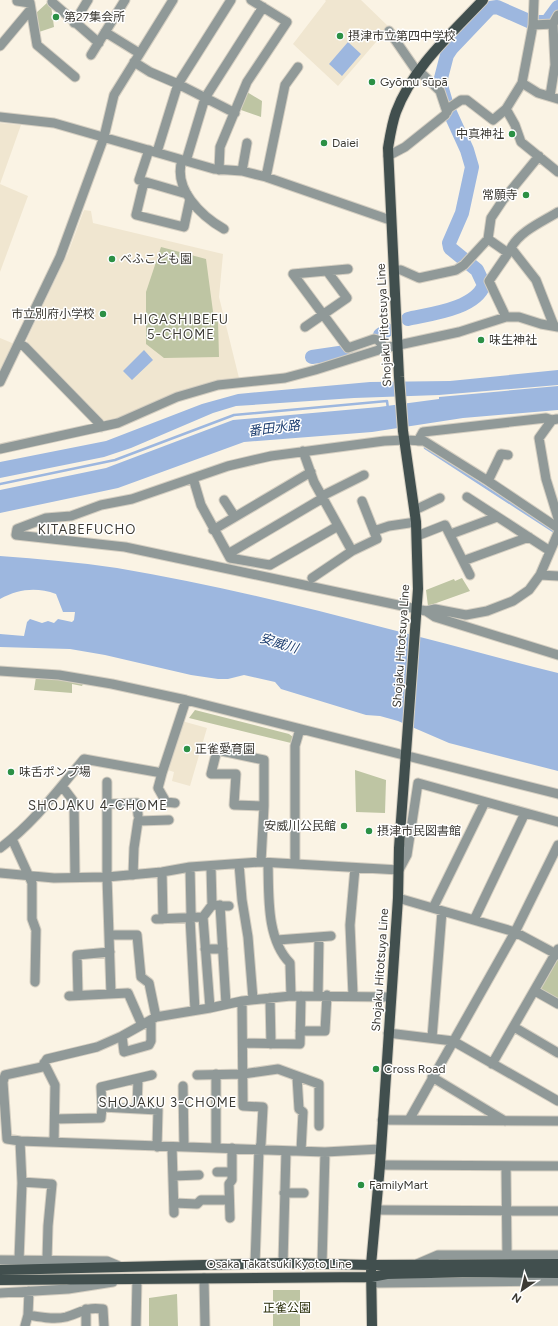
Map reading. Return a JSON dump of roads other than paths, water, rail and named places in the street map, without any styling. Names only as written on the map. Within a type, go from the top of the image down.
[{"type":"main road","name":"Shojaku Hitotsuya Line","points":[[372,1326],[371,1265],[380,1165],[390,996],[398,898],[406,750],[420,612],[415,510],[404,436],[399,377],[388,156],[396,112],[418,72],[438,47],[483,0]]},
{"type":"main road","name":"Osaka Takatsuki Kyoto Line","points":[[0,1270],[283,1263],[371,1265],[558,1264]]},
{"type":"main road","name":"Osaka Takatsuki Kyoto Line","points":[[0,1280],[371,1277],[387,1274],[473,1272],[558,1273]]},
{"type":"street","points":[[17,0],[30,3],[37,45],[75,78]]},
{"type":"street","points":[[74,23],[88,0]]},
{"type":"street","points":[[91,55],[125,0]]},
{"type":"street","points":[[0,382],[60,257],[104,137],[114,96],[139,53],[173,0]]},
{"type":"street","points":[[188,196],[139,180],[153,151],[178,84],[231,0]]},
{"type":"street","points":[[219,170],[220,147],[247,82],[287,22],[251,0]]},
{"type":"street","points":[[388,156],[405,147],[461,100],[467,100],[494,120],[506,109],[522,83],[533,23],[534,0]]},
{"type":"street","points":[[52,2],[74,23],[99,43]]},
{"type":"street","points":[[224,229],[209,220],[188,196],[181,182],[179,169],[184,161],[205,98],[263,7]]},
{"type":"street","points":[[0,46],[31,9]]},
{"type":"street","points":[[522,83],[538,93],[554,98],[555,65],[553,24],[558,15]]},
{"type":"street","points":[[533,23],[553,24]]},
{"type":"street","points":[[389,31],[418,72],[440,92],[448,110]]},
{"type":"street","points":[[106,32],[139,53]]},
{"type":"street","points":[[134,62],[150,72],[178,84],[235,113]]},
{"type":"street","points":[[266,177],[285,85],[298,67]]},
{"type":"street","points":[[506,109],[515,125],[521,142],[558,172]]},
{"type":"street","points":[[0,117],[54,123],[219,170],[242,171],[266,177],[390,220]]},
{"type":"street","points":[[242,171],[247,143]]},
{"type":"street","points":[[394,270],[401,270],[419,278],[456,270],[467,261],[488,238],[491,218],[503,200],[539,156]]},
{"type":"street","points":[[144,182],[136,215],[184,227],[188,196]]},
{"type":"street","points":[[506,317],[489,281],[514,243],[527,231],[558,212]]},
{"type":"street","points":[[488,238],[510,251],[536,280],[556,326]]},
{"type":"street","points":[[348,269],[293,274],[321,314],[348,348],[374,339],[378,340],[385,348]]},
{"type":"street","points":[[305,327],[321,314],[325,314],[346,298],[327,271]]},
{"type":"street","points":[[0,450],[118,423],[177,397],[218,385],[285,378],[385,348],[459,332],[506,317],[519,317],[541,324],[556,326]]},
{"type":"street","points":[[19,343],[99,423],[101,428]]},
{"type":"street","points":[[418,440],[423,432],[546,418],[555,420],[539,438],[546,479],[558,517]]},
{"type":"street","points":[[420,612],[435,609],[466,615],[487,611],[513,601],[529,590],[540,574],[557,532],[488,481],[424,441],[404,436],[271,456],[228,466],[132,500],[101,505],[71,516],[46,518],[17,529],[16,535],[125,547],[420,612],[558,655]]},
{"type":"street","points":[[303,451],[323,497],[352,551]]},
{"type":"street","points":[[488,481],[501,454],[508,455]]},
{"type":"street","points":[[213,530],[311,472]]},
{"type":"street","points":[[229,556],[323,497],[364,475]]},
{"type":"street","points":[[193,478],[201,505],[213,530],[229,556],[229,569]]},
{"type":"street","points":[[467,497],[550,551]]},
{"type":"street","points":[[415,510],[440,498]]},
{"type":"street","points":[[224,500],[235,517]]},
{"type":"street","points":[[312,578],[352,551],[377,539],[362,501]]},
{"type":"street","points":[[451,534],[497,517]]},
{"type":"street","points":[[374,531],[390,526],[416,522]]},
{"type":"street","points":[[417,536],[445,525],[451,534],[470,575]]},
{"type":"street","points":[[229,556],[270,565],[338,526]]},
{"type":"street","points":[[463,561],[529,537]]},
{"type":"street","points":[[540,574],[558,576]]},
{"type":"street","points":[[0,671],[59,675],[112,684],[186,700],[300,729],[406,750],[558,794]]},
{"type":"street","points":[[176,803],[166,802],[158,788],[186,700]]},
{"type":"street","points":[[294,864],[295,746],[300,729]]},
{"type":"street","points":[[264,806],[234,805],[236,774],[211,774],[217,750],[264,760],[265,863],[270,912],[281,954],[290,963],[291,996]]},
{"type":"street","points":[[0,848],[12,839],[36,815],[84,759],[162,773]]},
{"type":"street","points":[[107,782],[107,877],[112,994]]},
{"type":"street","points":[[0,873],[30,876],[107,877],[162,872],[190,867],[265,863],[399,870],[407,855],[418,782],[525,814],[558,822]]},
{"type":"street","points":[[65,790],[74,802],[75,877]]},
{"type":"street","points":[[433,908],[484,802]]},
{"type":"street","points":[[107,804],[137,803],[138,815]]},
{"type":"street","points":[[474,920],[525,814]]},
{"type":"street","points":[[133,875],[134,848],[138,821],[170,820]]},
{"type":"street","points":[[12,839],[32,883],[32,919],[36,930],[35,982]]},
{"type":"street","points":[[409,1120],[515,932],[558,845]]},
{"type":"street","points":[[239,864],[242,900],[248,937],[253,999]]},
{"type":"street","points":[[190,867],[192,913],[190,918],[195,1010]]},
{"type":"street","points":[[210,867],[221,905],[226,1004]]},
{"type":"street","points":[[353,995],[350,925],[355,868]]},
{"type":"street","points":[[162,872],[160,919],[203,917],[221,905]]},
{"type":"street","points":[[398,898],[515,932],[557,952],[492,1064]]},
{"type":"street","points":[[432,1038],[442,911]]},
{"type":"street","points":[[203,917],[204,949],[210,1008]]},
{"type":"street","points":[[109,935],[137,935],[141,977],[149,983],[154,1018],[151,1041],[149,1045],[124,1052],[122,1036]]},
{"type":"street","points":[[277,940],[331,936]]},
{"type":"street","points":[[300,1031],[325,1031],[319,937]]},
{"type":"street","points":[[204,949],[223,949]]},
{"type":"street","points":[[110,952],[77,955],[73,995],[128,993],[142,1026]]},
{"type":"street","points":[[535,991],[558,1004]]},
{"type":"street","points":[[380,1149],[324,1152],[286,1151],[184,1146],[157,1147],[20,1141],[7,1139],[2,1082],[5,1075],[42,1067],[47,1059],[97,1047],[142,1026],[154,1018],[253,999],[322,995],[390,996]]},
{"type":"street","points":[[243,1043],[300,1044],[300,996]]},
{"type":"street","points":[[270,998],[270,1044]]},
{"type":"street","points":[[242,1001],[244,1074],[243,1106],[263,1107],[261,1144],[259,1149],[255,1264]]},
{"type":"street","points":[[514,1027],[558,1053]]},
{"type":"street","points":[[388,1033],[453,1042],[558,1101]]},
{"type":"street","points":[[44,1063],[55,1085],[54,1142]]},
{"type":"street","points":[[197,1074],[244,1074],[278,1069],[319,1084],[319,1126]]},
{"type":"street","points":[[216,1074],[216,1147]]},
{"type":"street","points":[[55,1119],[101,1118],[101,1087],[152,1075]]},
{"type":"street","points":[[297,1077],[299,1109],[303,1112],[301,1151]]},
{"type":"street","points":[[432,1077],[507,1121]]},
{"type":"street","points":[[137,1109],[138,1079]]},
{"type":"street","points":[[183,1086],[184,1146]]},
{"type":"street","points":[[102,1107],[158,1110],[157,1147]]},
{"type":"street","points":[[382,1120],[558,1121]]},
{"type":"street","points":[[19,1260],[22,1182],[20,1141]]},
{"type":"street","points":[[172,1147],[174,1213]]},
{"type":"street","points":[[230,1218],[229,1200],[232,1172],[232,1148]]},
{"type":"street","points":[[283,1263],[286,1151]]},
{"type":"street","points":[[322,1264],[324,1152]]},
{"type":"street","points":[[380,1165],[506,1167],[558,1166]]},
{"type":"street","points":[[506,1167],[507,1255]]},
{"type":"street","points":[[217,1172],[232,1172]]},
{"type":"street","points":[[173,1176],[200,1175]]},
{"type":"street","points":[[22,1182],[52,1184],[48,1226],[48,1260]]},
{"type":"street","points":[[284,1193],[304,1193]]},
{"type":"street","points":[[174,1204],[197,1204],[201,1200],[229,1200]]},
{"type":"street","points":[[376,1210],[558,1211]]},
{"type":"street","points":[[417,1264],[438,1255],[558,1255]]},
{"type":"street","points":[[0,1260],[107,1261],[122,1267]]},
{"type":"street","points":[[371,1277],[378,1283],[558,1281]]},
{"type":"street","points":[[204,1278],[205,1326]]},
{"type":"street","points":[[0,1293],[94,1286],[123,1280]]},
{"type":"street","points":[[136,1326],[137,1280]]},
{"type":"street","points":[[25,1326],[28,1316],[29,1291]]},
{"type":"street","points":[[28,1316],[58,1319],[90,1308],[103,1309],[104,1326]]},
{"type":"street","points":[[86,1309],[86,1326]]},
{"type":"water","points":[[348,42],[361,54],[342,76],[329,64]]},
{"type":"water","points":[[144,350],[153,360],[132,380],[123,371]]},
{"type":"water","points":[[558,370],[558,385],[439,395],[354,398],[236,406],[213,413],[131,448],[104,457],[0,478],[0,462],[106,441],[202,404],[238,394],[370,382],[450,381]]},
{"type":"water","name":"番田水路","points":[[558,386],[558,410],[463,418],[372,432],[244,442],[118,488],[0,513],[0,490],[106,468],[233,420],[379,407],[439,399],[439,397]]},
{"type":"water","name":"安威川","points":[[0,556],[73,562],[173,578],[284,602],[558,673],[558,771],[449,743],[398,721],[380,716],[366,715],[281,689],[275,682],[244,675],[228,679],[218,679],[191,675],[105,655],[70,649],[0,647],[0,634],[24,636],[27,622],[30,619],[42,623],[48,621],[54,623],[58,619],[72,622],[74,620],[75,612],[63,612],[56,594],[41,590],[21,591],[0,599]]},
{"type":"waterway","points":[[408,319],[462,305],[479,293],[484,285],[477,270],[450,248],[449,243],[462,213],[472,167],[467,150],[447,106],[440,82],[447,55],[490,8],[497,7],[531,22],[547,22],[558,7]]},
{"type":"waterway","points":[[380,335],[387,330]]},
{"type":"waterway","points":[[312,357],[346,352]]},
{"type":"waterway","points":[[0,484],[115,460],[234,415],[387,401],[388,409]]},
{"type":"waterway","points":[[425,448],[556,533]]},
{"type":"place","name":"第27集会所","points":[[56,17]]},
{"type":"place","name":"摂津市立第四中学校","points":[[340,36]]},
{"type":"place","name":"Gyōmu sūpā","points":[[372,82]]},
{"type":"place","name":"中真神社","points":[[512,134]]},
{"type":"place","name":"Daiei","points":[[324,143]]},
{"type":"place","name":"常願寺","points":[[526,195]]},
{"type":"place","name":"べふこども園","points":[[112,259]]},
{"type":"place","name":"市立別府小学校","points":[[103,314]]},
{"type":"place","name":"味生神社","points":[[481,340]]},
{"type":"place","name":"正雀愛育園","points":[[187,749]]},
{"type":"place","name":"味舌ポンプ場","points":[[11,772]]},
{"type":"place","name":"安威川公民館","points":[[344,826]]},
{"type":"place","name":"摂津市民図書館","points":[[369,831]]},
{"type":"place","name":"Cross Road","points":[[376,1069]]},
{"type":"place","name":"FamilyMart","points":[[361,1185]]},
{"type":"district","name":"HIGASHIBEFU 5-CHOME","points":[[181,326]]},
{"type":"district","name":"KITABEFUCHO","points":[[87,529]]},
{"type":"district","name":"SHOJAKU 4-CHOME","points":[[98,805]]},
{"type":"district","name":"SHOJAKU 3-CHOME","points":[[168,1102]]},
{"type":"park label","name":"正雀公園","points":[[287,1308]]}]
